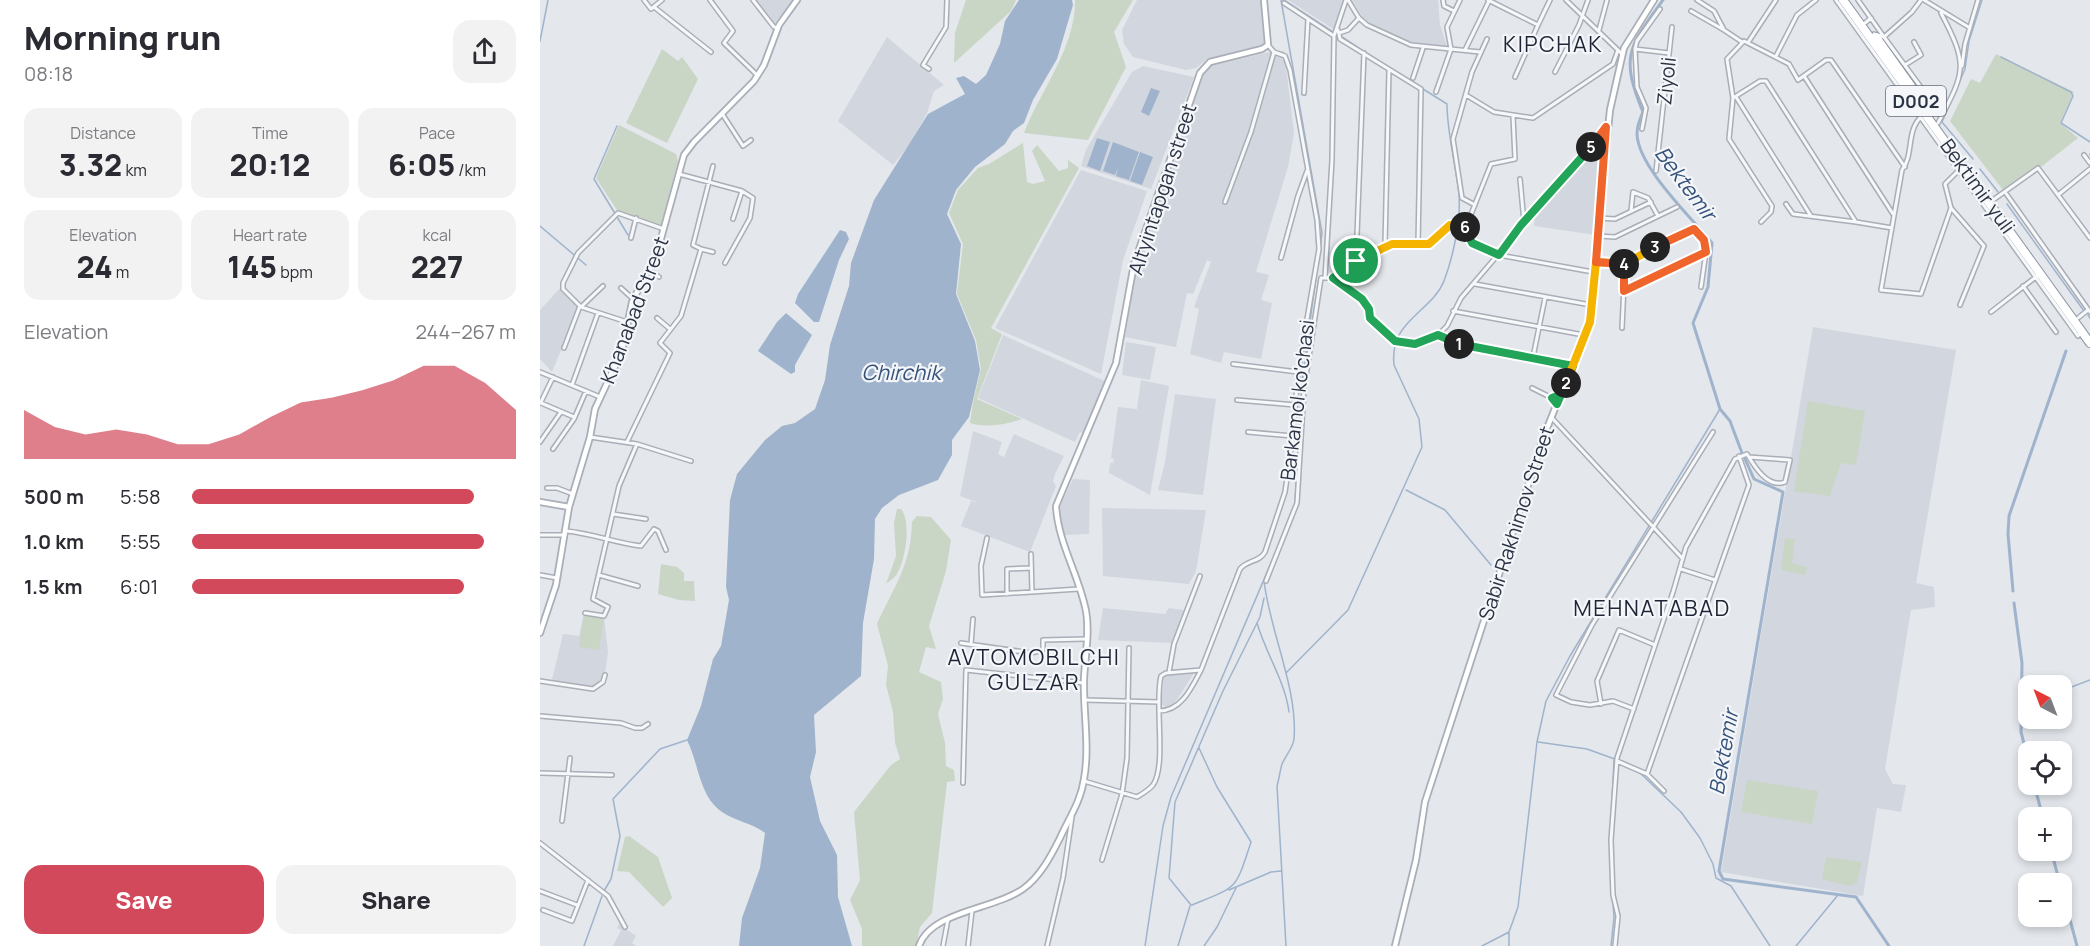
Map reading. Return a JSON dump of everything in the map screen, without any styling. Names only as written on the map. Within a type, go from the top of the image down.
[{"type":"highway","name":"Bektimir yuli","points":[[1843,0],[1874,48],[1890,65],[1962,168],[1992,201],[2038,275],[2090,343]]},
{"type":"highway","name":"Bektimir yuli","points":[[1848,0],[1868,20],[1874,34],[2078,318],[2083,334]]},
{"type":"street","points":[[644,0],[650,9],[662,0]]},
{"type":"street","points":[[710,0],[733,31],[724,43],[758,76]]},
{"type":"street","points":[[753,0],[774,27],[778,28]]},
{"type":"street","name":"Khanabad Street","points":[[540,633],[557,578],[569,507],[590,437],[594,411],[622,351],[633,299],[650,270],[687,149],[723,115],[758,76],[778,28],[797,0]]},
{"type":"street","points":[[929,69],[923,64],[946,27],[947,0]]},
{"type":"street","points":[[1264,0],[1268,45]]},
{"type":"street","points":[[1347,0],[1359,18],[1367,25],[1397,39],[1423,48],[1480,52]]},
{"type":"street","points":[[1325,278],[1330,219],[1334,38],[1347,0]]},
{"type":"street","points":[[1443,0],[1444,6],[1454,11]]},
{"type":"street","points":[[1436,92],[1451,49],[1446,30],[1460,0]]},
{"type":"street","points":[[1465,50],[1489,0],[1538,25]]},
{"type":"street","points":[[1515,77],[1550,0]]},
{"type":"street","points":[[1466,95],[1491,110],[1514,116],[1536,116],[1613,64],[1620,52],[1566,0]]},
{"type":"street","points":[[1555,72],[1583,16],[1588,0]]},
{"type":"street","points":[[1599,30],[1607,0]]},
{"type":"street","name":"Sabir Rakhimov Street","points":[[1395,946],[1416,860],[1425,802],[1551,417],[1585,336],[1592,306],[1606,127],[1620,52],[1634,39],[1654,0]]},
{"type":"street","points":[[1697,0],[1714,11],[1724,30]]},
{"type":"street","points":[[1748,41],[1776,0]]},
{"type":"street","points":[[1776,56],[1797,15],[1816,0]]},
{"type":"street","points":[[1836,0],[1874,48],[1890,75],[1962,168],[2038,275],[1991,312]]},
{"type":"street","points":[[1858,0],[1868,20],[1884,37],[1932,103],[1930,113]]},
{"type":"street","points":[[1884,37],[1922,0],[1970,28]]},
{"type":"street","points":[[1938,123],[1958,84],[1978,0]]},
{"type":"street","points":[[1284,3],[1334,38],[1364,53],[1421,89],[1418,244]]},
{"type":"street","points":[[654,7],[711,52]]},
{"type":"street","points":[[1642,129],[1646,108],[1637,87],[1634,39],[1660,9]]},
{"type":"street","points":[[1691,11],[1742,42]]},
{"type":"street","points":[[1941,13],[1963,57]]},
{"type":"street","points":[[1338,31],[1348,30],[1359,18]]},
{"type":"street","points":[[1304,93],[1308,19]]},
{"type":"street","name":"Ziyoli","points":[[1656,171],[1672,27]]},
{"type":"street","points":[[1338,31],[1340,39]]},
{"type":"street","points":[[1874,34],[1884,37]]},
{"type":"street","points":[[1475,205],[1462,198],[1452,147],[1455,127],[1480,52],[1487,39]]},
{"type":"street","points":[[1811,216],[1735,98],[1726,59],[1742,42],[1748,41],[1776,56],[1791,67],[1796,79],[1826,60],[1832,60],[1905,167]]},
{"type":"street","points":[[1905,65],[1921,55],[1914,42]]},
{"type":"street","name":"Barkamol ko'chasi","points":[[1159,711],[1175,708],[1192,688],[1240,569],[1248,562],[1261,557],[1265,552],[1284,492],[1293,436],[1298,372],[1319,249],[1317,220],[1287,58],[1274,52],[1268,45]]},
{"type":"street","name":"Altyintapgan street","points":[[1047,946],[1063,878],[1072,817],[1084,781],[1087,755],[1084,683],[1086,610],[1057,523],[1056,506],[1116,363],[1134,264],[1200,73],[1210,62],[1262,49],[1268,45]]},
{"type":"street","points":[[1957,46],[1961,71]]},
{"type":"street","points":[[1413,78],[1423,48]]},
{"type":"street","points":[[1635,49],[1669,53]]},
{"type":"street","points":[[1225,202],[1251,132],[1274,52]]},
{"type":"street","points":[[1356,261],[1364,53]]},
{"type":"street","points":[[1890,65],[1890,75]]},
{"type":"street","points":[[1386,245],[1389,69]]},
{"type":"street","points":[[1804,76],[1894,215]]},
{"type":"street","points":[[1761,222],[1770,213],[1772,206],[1729,139],[1735,98],[1760,81],[1766,81],[1856,222]]},
{"type":"street","points":[[723,115],[743,146],[751,140]]},
{"type":"street","points":[[1514,116],[1515,159],[1491,164],[1466,227],[1472,243],[1499,255],[1595,273]]},
{"type":"street","points":[[1922,117],[1914,127],[1894,215],[1881,290],[1920,295],[1927,281],[1950,208],[1945,184],[1962,168]]},
{"type":"street","points":[[1266,581],[1297,503],[1304,389],[1321,278],[1333,278],[1362,299],[1373,322],[1386,336],[1397,342],[1420,343],[1438,335],[1447,326],[1461,298],[1606,127]]},
{"type":"street","points":[[2084,154],[2090,163]]},
{"type":"street","points":[[713,166],[693,245],[713,252]]},
{"type":"street","points":[[1992,201],[2038,168],[2090,238]]},
{"type":"street","points":[[2058,195],[2090,169]]},
{"type":"street","points":[[1281,258],[1298,196],[1308,170]]},
{"type":"street","points":[[679,174],[742,191],[753,198],[752,211],[725,263]]},
{"type":"street","points":[[1520,179],[1524,222]]},
{"type":"street","points":[[733,219],[742,191]]},
{"type":"street","points":[[1631,211],[1633,192],[1647,197],[1658,216]]},
{"type":"street","points":[[2005,192],[2089,311],[2078,318]]},
{"type":"street","points":[[1600,218],[1615,219],[1651,202]]},
{"type":"street","points":[[1786,204],[1792,214],[1892,228]]},
{"type":"street","points":[[1598,236],[1615,237],[1677,207]]},
{"type":"street","points":[[1950,208],[1984,246],[1960,305]]},
{"type":"street","points":[[628,323],[581,307],[562,286],[576,257],[617,214],[636,218],[664,229]]},
{"type":"street","points":[[631,238],[636,218]]},
{"type":"street","points":[[1333,278],[1356,261],[1386,245],[1433,242],[1448,226],[1466,227]]},
{"type":"street","points":[[1596,262],[1625,264],[1694,229],[1704,240],[1706,252],[1701,287]]},
{"type":"street","points":[[627,442],[670,353],[660,343],[681,316],[701,249]]},
{"type":"street","points":[[1624,291],[1706,252]]},
{"type":"street","points":[[1622,328],[1625,264]]},
{"type":"street","points":[[650,270],[659,277]]},
{"type":"street","points":[[1474,284],[1592,306]]},
{"type":"street","points":[[564,348],[581,307],[603,286]]},
{"type":"street","points":[[2023,286],[2056,332]]},
{"type":"street","points":[[621,288],[633,299]]},
{"type":"street","points":[[1533,357],[1545,298]]},
{"type":"street","points":[[1453,311],[1585,336]]},
{"type":"street","points":[[572,385],[598,313]]},
{"type":"street","points":[[657,318],[670,329]]},
{"type":"street","points":[[1438,335],[1451,342],[1573,366]]},
{"type":"street","points":[[1233,364],[1298,372]]},
{"type":"street","points":[[540,372],[600,397]]},
{"type":"street","points":[[553,377],[540,404],[574,417]]},
{"type":"street","points":[[1532,388],[1552,398],[1557,404]]},
{"type":"street","points":[[553,449],[574,417],[586,391]]},
{"type":"street","points":[[1552,398],[1560,395]]},
{"type":"street","points":[[1237,400],[1295,405]]},
{"type":"street","points":[[540,442],[561,412]]},
{"type":"street","points":[[1551,417],[1682,558]]},
{"type":"street","points":[[1248,432],[1293,436]]},
{"type":"street","points":[[1634,709],[1613,701],[1590,705],[1571,702],[1556,694],[1592,625],[1713,432]]},
{"type":"street","points":[[590,437],[637,444],[691,461]]},
{"type":"street","points":[[585,613],[606,614],[608,606],[593,600],[619,486],[637,444]]},
{"type":"street","points":[[1615,946],[1618,916],[1613,895],[1611,840],[1617,760],[1681,569],[1682,558],[1696,527],[1739,456],[1746,454],[1749,457],[1790,459],[1783,484],[1759,474],[1749,457]]},
{"type":"street","points":[[1647,774],[1749,483],[1739,456]]},
{"type":"street","points":[[547,488],[557,488],[573,494]]},
{"type":"street","points":[[540,502],[569,507]]},
{"type":"street","points":[[613,514],[646,519]]},
{"type":"street","points":[[540,535],[587,533],[640,546],[654,529],[658,531],[666,550]]},
{"type":"street","points":[[987,538],[981,566],[981,594],[1079,589]]},
{"type":"street","points":[[1031,554],[1032,592]]},
{"type":"street","points":[[1007,594],[1006,570],[1031,568]]},
{"type":"street","points":[[1681,569],[1715,580]]},
{"type":"street","points":[[540,575],[557,578]]},
{"type":"street","points":[[599,575],[638,586]]},
{"type":"street","points":[[1169,672],[1174,644],[1200,576]]},
{"type":"street","points":[[971,644],[973,619]]},
{"type":"street","points":[[1601,704],[1597,681],[1619,630],[1655,645]]},
{"type":"street","points":[[961,643],[1031,653],[1043,650],[1043,639],[1085,639]]},
{"type":"street","points":[[1102,860],[1122,794],[1127,758],[1129,648]]},
{"type":"street","points":[[963,783],[965,672],[968,670],[1084,683]]},
{"type":"street","points":[[1084,781],[1137,797],[1153,785],[1158,769],[1161,676],[1169,672],[1201,670]]},
{"type":"street","points":[[540,681],[593,689],[603,682],[605,675]]},
{"type":"street","points":[[1085,700],[1159,702]]},
{"type":"street","points":[[540,716],[621,723],[635,728],[642,728],[648,724]]},
{"type":"street","points":[[562,821],[570,758]]},
{"type":"street","points":[[1617,760],[1647,774],[1664,791]]},
{"type":"street","points":[[540,773],[612,775]]},
{"type":"street","points":[[919,946],[928,929],[948,919],[998,903],[1031,882],[1038,875],[1072,817]]},
{"type":"street","points":[[540,843],[608,896],[626,927]]},
{"type":"street","points":[[543,910],[572,921],[588,880]]},
{"type":"street","points":[[540,891],[578,906]]},
{"type":"street","points":[[968,946],[972,911]]},
{"type":"street","points":[[943,946],[948,919]]},
{"type":"shaded area","points":[[755,0],[794,0],[773,25]]},
{"type":"shaded area","points":[[1137,0],[1262,0],[1267,39],[1265,44],[1207,59],[1196,68],[1186,70],[1133,57],[1124,44],[1122,30]]},
{"type":"shaded area","points":[[1288,0],[1344,0],[1335,30]]},
{"type":"shaded area","points":[[1352,0],[1438,0],[1440,25],[1447,46],[1407,42],[1365,21]]},
{"type":"shaded area","points":[[887,37],[944,85],[934,91],[927,113],[910,144],[893,165],[838,121]]},
{"type":"shaded area","points":[[1274,51],[1284,51],[1294,133],[1288,167],[1256,272],[1269,275],[1261,300],[1272,303],[1261,359],[1224,352],[1221,363],[1190,354],[1199,309],[1194,307],[1211,262],[1207,260],[1193,294],[1187,293],[1176,347],[1125,337],[1136,265],[1206,67]]},
{"type":"shaded area","points":[[1143,66],[1194,77],[1151,189],[1081,166],[1086,150],[1132,72]]},
{"type":"shaded area","points":[[1585,156],[1602,159],[1596,235],[1534,226],[1535,218]]},
{"type":"shaded area","points":[[1081,170],[1147,191],[1123,260],[1101,374],[995,328]]},
{"type":"shaded area","points":[[560,288],[579,307],[552,372],[540,359],[540,310]]},
{"type":"shaded area","points":[[1813,327],[1956,350],[1916,583],[1934,587],[1935,607],[1911,610],[1885,769],[1893,784],[1906,785],[1901,812],[1877,808],[1863,896],[1721,872]]},
{"type":"shaded area","points":[[1003,335],[1107,382],[1084,434],[1080,432],[1075,442],[978,398]]},
{"type":"shaded area","points":[[1126,342],[1156,347],[1150,380],[1122,375]]},
{"type":"shaded area","points":[[1141,380],[1169,386],[1150,495],[1109,473],[1110,463],[1113,463],[1114,459],[1111,458],[1118,407],[1137,409]]},
{"type":"shaded area","points":[[1175,394],[1216,399],[1203,495],[1158,490],[1165,462]]},
{"type":"shaded area","points":[[973,431],[1002,442],[998,454],[1004,457],[1014,434],[1064,456],[1053,481],[1056,486],[1030,552],[961,526],[971,501],[979,503],[960,496]]},
{"type":"shaded area","points":[[1073,479],[1090,480],[1089,534],[1064,535],[1060,507]]},
{"type":"shaded area","points":[[1102,508],[1206,510],[1196,571],[1189,584],[1103,576]]},
{"type":"shaded area","points":[[1103,608],[1165,614],[1169,608],[1184,610],[1172,643],[1098,640]]},
{"type":"shaded area","points":[[584,613],[604,616],[608,652],[604,680],[594,687],[552,680],[563,634],[579,636]]},
{"type":"shaded area","points":[[1194,673],[1171,709],[1164,709],[1165,706],[1161,705],[1164,675]]},
{"type":"shaded area","points":[[619,924],[636,936],[632,943],[636,946],[613,946],[621,930],[617,928]]},
{"type":"green space","points":[[966,0],[1016,0],[1011,11],[954,63],[955,33]]},
{"type":"green space","points":[[1075,0],[1133,0],[1114,32],[1126,67],[1088,140],[1024,133],[1064,52],[1074,17]]},
{"type":"green space","points":[[662,49],[678,61],[682,57],[698,79],[667,143],[626,123]]},
{"type":"green space","points":[[1996,54],[2074,92],[2060,123],[2078,138],[2041,167],[2037,165],[2003,190],[1950,121],[1971,79],[1980,83]]},
{"type":"green space","points":[[619,125],[676,154],[678,161],[661,225],[617,210],[596,178]]},
{"type":"green space","points":[[1023,143],[1027,182],[1033,184],[1045,181],[1032,151],[1037,145],[1059,171],[1068,168],[1068,160],[1079,168],[991,328],[1002,334],[977,399],[1022,419],[996,425],[977,425],[970,423],[981,369],[976,340],[957,294],[963,244],[949,213],[958,190],[978,168],[989,164]]},
{"type":"green space","points":[[1808,401],[1865,411],[1856,465],[1841,463],[1830,496],[1794,491]]},
{"type":"green space","points":[[897,509],[901,509],[904,515],[906,541],[903,560],[897,574],[886,584],[896,556],[894,523]]},
{"type":"green space","points":[[917,516],[931,517],[951,540],[946,571],[929,626],[936,649],[926,647],[919,672],[941,682],[943,699],[938,714],[945,743],[946,766],[954,770],[955,781],[947,782],[932,913],[920,927],[916,946],[862,946],[862,929],[850,900],[860,880],[854,812],[891,765],[900,759],[895,743],[893,712],[886,685],[888,666],[877,624],[905,564],[912,522]]},
{"type":"green space","points":[[1785,538],[1795,539],[1792,563],[1807,567],[1805,575],[1781,570]]},
{"type":"green space","points":[[661,564],[677,567],[684,573],[684,581],[694,581],[695,601],[679,600],[658,594]]},
{"type":"green space","points":[[584,614],[604,617],[599,650],[579,647]]},
{"type":"green space","points":[[1747,780],[1818,791],[1812,824],[1741,812]]},
{"type":"green space","points":[[629,836],[658,857],[672,898],[663,907],[629,872],[617,871],[625,837]]},
{"type":"green space","points":[[1826,857],[1862,862],[1857,882],[1849,886],[1822,879]]},
{"type":"water","name":"Chirchik","points":[[1019,0],[1072,0],[1073,5],[1057,59],[1033,100],[1024,123],[1013,131],[1005,144],[975,167],[956,190],[947,214],[961,244],[956,294],[975,341],[980,370],[969,417],[952,440],[952,455],[938,480],[899,495],[882,508],[875,519],[874,559],[863,623],[861,676],[814,715],[816,752],[810,777],[820,821],[837,855],[838,897],[852,946],[739,946],[742,918],[760,868],[765,833],[727,815],[714,805],[704,789],[687,740],[701,706],[713,659],[721,646],[729,600],[726,587],[730,500],[737,474],[765,440],[782,426],[795,423],[815,409],[825,380],[830,345],[849,286],[851,263],[874,200],[928,114],[965,94],[956,78],[964,76],[976,84],[986,75],[1000,44],[1005,21]]},
{"type":"water","points":[[1151,88],[1160,91],[1149,116],[1141,112]]},
{"type":"water","points":[[1097,138],[1110,142],[1100,171],[1087,166]]},
{"type":"water","points":[[1113,142],[1139,152],[1129,180],[1116,176],[1118,168],[1115,175],[1103,171]]},
{"type":"water","points":[[1140,152],[1153,157],[1142,185],[1130,181]]},
{"type":"water","points":[[840,230],[846,232],[849,239],[839,260],[819,322],[814,322],[795,303],[798,294]]},
{"type":"water","points":[[786,313],[812,335],[795,365],[795,372],[791,374],[758,351],[777,322]]},
{"type":"waterway","points":[[540,41],[548,0]]},
{"type":"waterway","points":[[1281,0],[1322,233],[1302,381],[1295,504]]},
{"type":"waterway","points":[[1284,0],[1333,32]]},
{"type":"waterway","name":"Bektemir","points":[[1663,0],[1643,29],[1632,52],[1631,77],[1643,112],[1637,134],[1646,161],[1656,176],[1712,243],[1708,287],[1693,323],[1720,409],[1730,421],[1742,453]]},
{"type":"waterway","points":[[1973,159],[1942,122],[1965,69],[1969,41],[1982,0]]},
{"type":"waterway","points":[[1341,36],[1386,66]]},
{"type":"waterway","points":[[2001,57],[2071,92],[2073,96],[2061,123],[2090,142]]},
{"type":"waterway","points":[[1286,673],[1348,610],[1422,447],[1419,419],[1394,365],[1394,350],[1404,327],[1438,292],[1444,281],[1456,239],[1459,216],[1458,183],[1448,127],[1447,104],[1423,89]]},
{"type":"waterway","points":[[617,126],[594,179],[628,235]]},
{"type":"waterway","points":[[1980,169],[1998,192]]},
{"type":"waterway","points":[[2007,204],[2084,311]]},
{"type":"waterway","points":[[540,226],[586,265]]},
{"type":"waterway","points":[[2013,591],[2008,534],[2009,516],[2066,351]]},
{"type":"waterway","points":[[1482,946],[1509,932],[1518,907],[1537,742],[1546,701],[1570,656],[1720,409]]},
{"type":"waterway","name":"Bektemir","points":[[1745,459],[1754,479],[1783,492],[1719,871],[1723,879],[1856,897],[1889,946]]},
{"type":"waterway","points":[[1406,490],[1445,510],[1491,565]]},
{"type":"waterway","points":[[1145,946],[1163,826],[1171,797],[1286,528]]},
{"type":"waterway","points":[[1264,581],[1288,680],[1294,720],[1294,739],[1282,764],[1277,786],[1286,946]]},
{"type":"waterway","points":[[1191,905],[1169,878],[1175,802],[1223,691],[1260,617],[1264,598]]},
{"type":"waterway","points":[[2014,603],[2022,663],[2021,732],[2023,741]]},
{"type":"waterway","points":[[1257,623],[1284,689],[1289,712]]},
{"type":"waterway","points":[[2072,687],[2090,680]]},
{"type":"waterway","points":[[604,891],[611,879],[620,836],[613,799],[660,749],[687,740]]},
{"type":"waterway","points":[[1538,742],[1587,749],[1623,762]]},
{"type":"waterway","points":[[1192,905],[1227,890],[1233,885],[1242,870],[1251,842],[1217,787],[1199,748]]},
{"type":"waterway","points":[[1612,803],[1614,760]]},
{"type":"waterway","points":[[1639,772],[1681,812],[1700,838],[1713,864],[1716,878],[1731,886],[1770,946]]},
{"type":"waterway","points":[[2037,795],[2040,807]]},
{"type":"waterway","points":[[1610,859],[1614,917],[1611,946]]},
{"type":"waterway","points":[[2054,861],[2057,873]]},
{"type":"waterway","points":[[1229,890],[1271,872],[1281,871]]},
{"type":"waterway","points":[[1204,946],[1217,927],[1236,888]]},
{"type":"waterway","points":[[1796,946],[1838,895]]},
{"type":"waterway","points":[[584,946],[602,896]]},
{"type":"waterway","points":[[1178,946],[1190,906]]},
{"type":"waterway","points":[[2072,927],[2077,946]]},
{"type":"waterway","points":[[1509,932],[1509,946]]},
{"type":"district","name":"KIPCHAK","points":[[1553,44]]},
{"type":"district","name":"MEHNATABAD","points":[[1652,608]]},
{"type":"district","name":"AVTOMOBILCHI GULZAR","points":[[1034,670]]},
{"type":"route","points":[[1356,261],[1333,278],[1335,282],[1362,299],[1369,309],[1370,318],[1386,336],[1396,342],[1415,344],[1438,335],[1451,342],[1558,361],[1573,366],[1557,404],[1552,398],[1560,395],[1573,366],[1588,327],[1592,312],[1596,262],[1625,264],[1694,229],[1704,240],[1706,246],[1706,252],[1624,291],[1625,264],[1596,262],[1606,127],[1595,143],[1521,225],[1499,255],[1472,243],[1466,227],[1453,224],[1429,244],[1386,245],[1356,261]]}]
